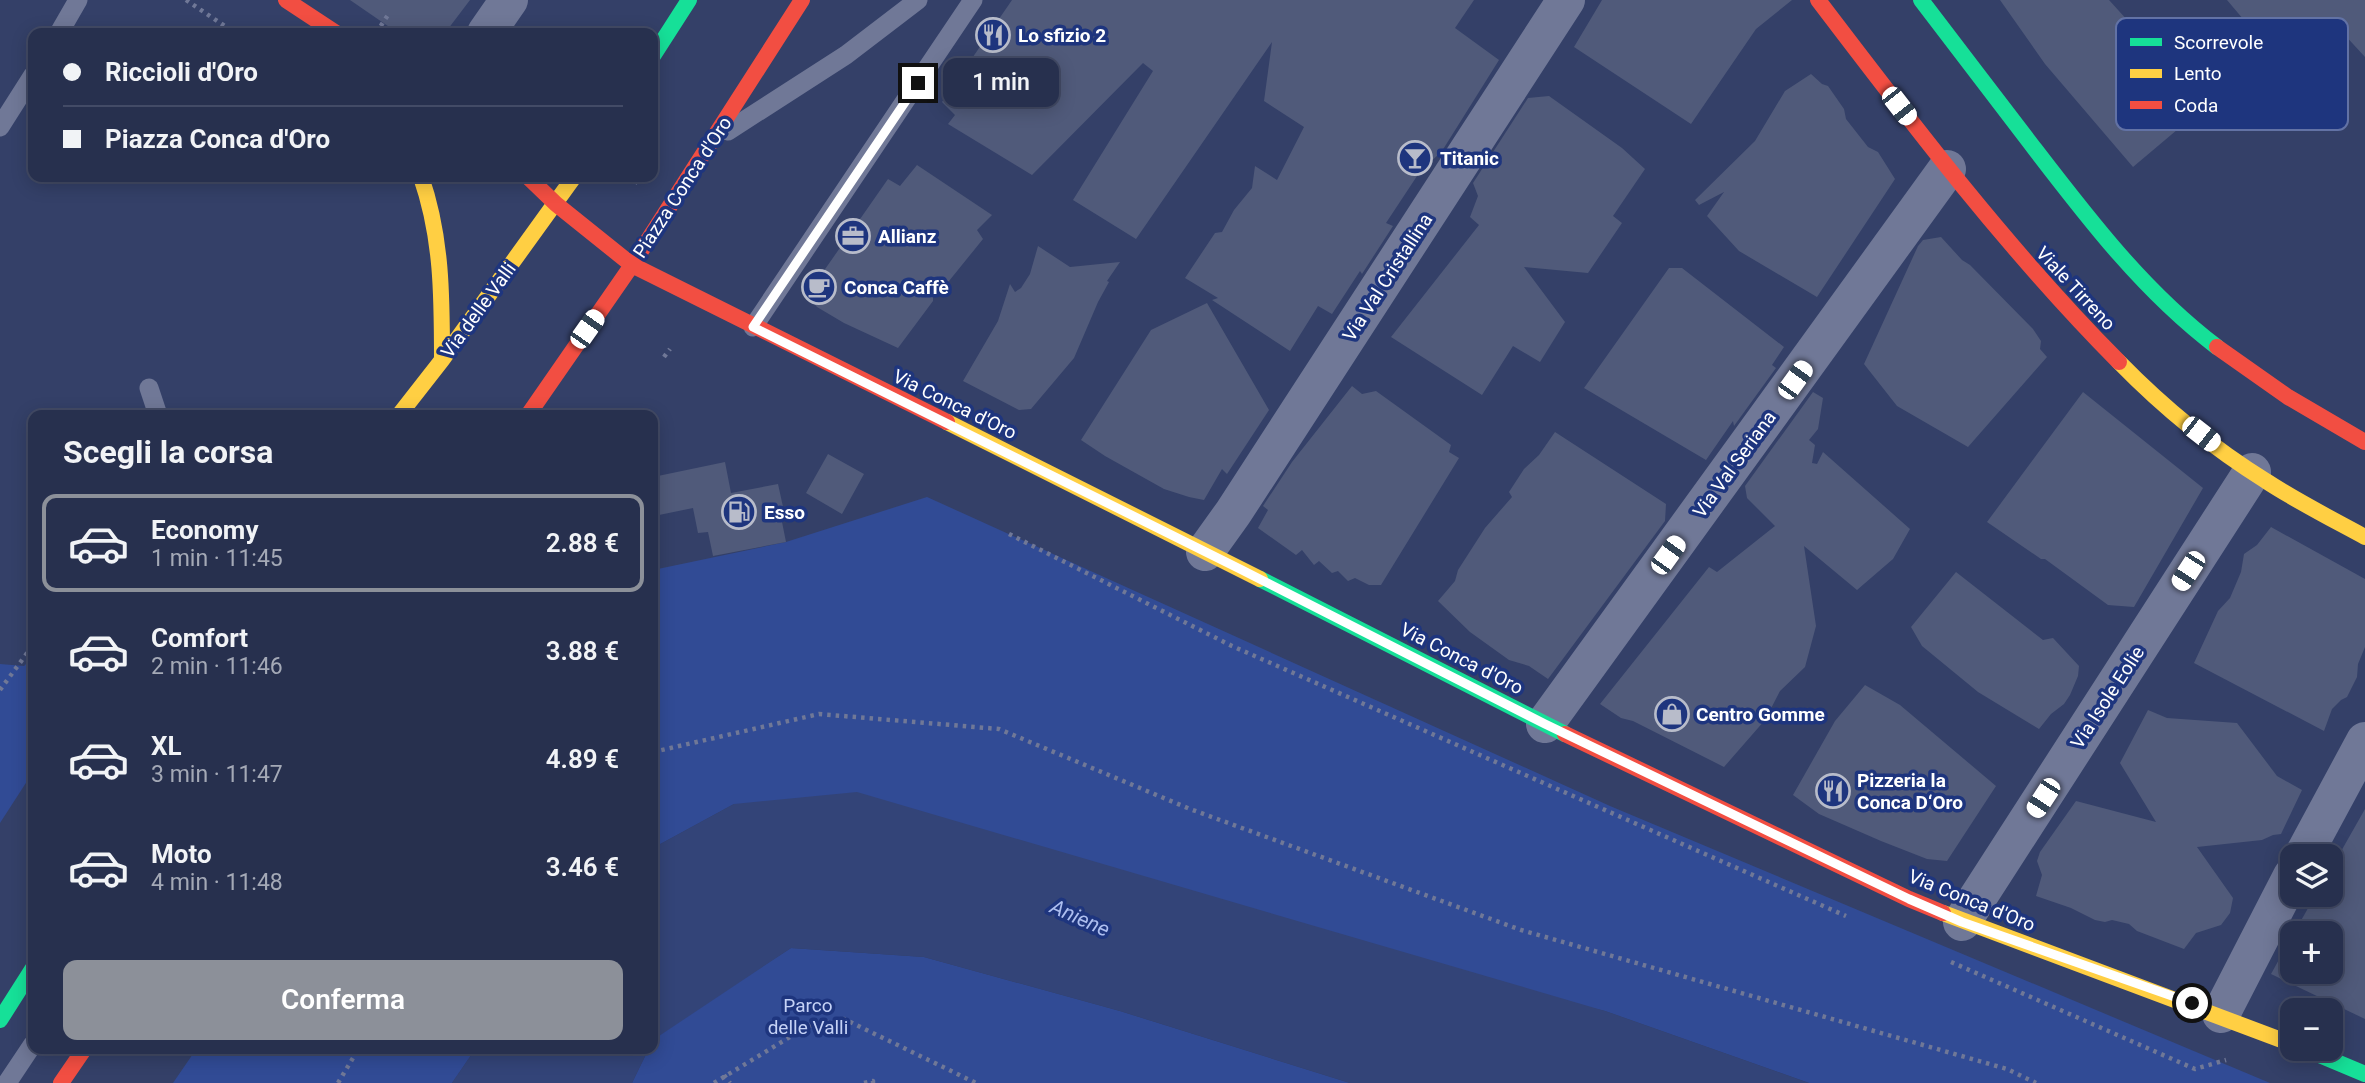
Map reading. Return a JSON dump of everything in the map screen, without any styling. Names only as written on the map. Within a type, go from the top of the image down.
[{"type":"street","points":[[286,0],[325,28]]},
{"type":"street","points":[[489,28],[509,0]]},
{"type":"street","points":[[658,48],[688,0]]},
{"type":"street","name":"Piazza Conca d'Oro","points":[[556,204],[632,265],[802,0]]},
{"type":"street","name":"Via Val Cristallina","points":[[1205,552],[1241,502],[1566,0]]},
{"type":"street","name":"Viale Tirreno","points":[[1818,0],[1947,169],[2028,269],[2100,345],[2153,394],[2252,472],[2365,537]]},
{"type":"street","points":[[1921,0],[2063,187],[2145,284],[2178,314],[2246,367],[2297,402],[2365,442]]},
{"type":"street","name":"Via Val Seriana","points":[[1545,724],[1947,169]]},
{"type":"street","points":[[423,182],[432,207],[440,245],[442,360]]},
{"type":"street","points":[[533,182],[556,204],[571,182]]},
{"type":"street","name":"Via delle Valli","points":[[403,410],[556,204]]},
{"type":"street","points":[[531,410],[632,265]]},
{"type":"street","name":"Via Conca d'Oro","points":[[632,265],[1545,724],[1909,899],[1962,922],[2221,1014],[2280,1039]]},
{"type":"street","name":"Via Isole Eolie","points":[[1962,922],[2252,472]]},
{"type":"street","points":[[2310,844],[2365,741]]},
{"type":"street","points":[[2221,1014],[2280,899]]},
{"type":"street","points":[[0,1020],[28,976]]},
{"type":"street","points":[[61,1083],[81,1054]]},
{"type":"street","points":[[2334,1061],[2365,1074]]},
{"type":"lane","points":[[62,28],[78,0]]},
{"type":"lane","points":[[712,141],[846,55],[918,0]]},
{"type":"lane","points":[[753,327],[974,0]]},
{"type":"lane","points":[[0,127],[28,83]]},
{"type":"lane","points":[[149,388],[156,410]]},
{"type":"lane","points":[[7,1083],[28,1052]]},
{"type":"path","points":[[186,0],[228,28]]},
{"type":"path","points":[[381,28],[390,12]]},
{"type":"path","points":[[664,357],[670,349]]},
{"type":"path","points":[[1009,534],[1232,646],[1857,920]]},
{"type":"path","points":[[0,691],[28,652]]},
{"type":"path","points":[[658,751],[818,714],[999,729],[1190,809],[1521,930],[2007,1069],[2036,1083]]},
{"type":"path","points":[[1945,959],[2195,1069],[2234,1058]]},
{"type":"path","points":[[714,1083],[808,1026],[844,1019],[976,1083]]},
{"type":"path","points":[[338,1083],[355,1054]]},
{"type":"path","points":[[724,1075],[730,1083]]},
{"type":"path","points":[[864,1083],[873,1083]]},
{"type":"green space","points":[[927,497],[1610,806],[2270,1083],[1809,1083],[1605,1011],[734,804],[658,845],[658,569],[786,542]]},
{"type":"green space","points":[[28,662],[28,780],[0,823],[0,664],[24,666]]},
{"type":"green space","name":"Parco delle Valli","points":[[791,948],[924,957],[1120,1011],[1350,1083],[632,1083],[646,1054],[658,1054],[658,1034]]},
{"type":"green space","points":[[193,1054],[472,1054],[452,1083],[173,1083]]},
{"type":"water","name":"Aniene","points":[[857,792],[1605,1011],[1809,1083],[1350,1083],[1120,1011],[924,957],[791,948],[658,1037],[658,845],[734,804]]},
{"type":"water","points":[[472,1054],[646,1054],[632,1083],[452,1083]]},
{"type":"building","points":[[350,0],[470,0],[449,28],[391,28]]},
{"type":"building","points":[[1012,0],[1474,0],[1455,28],[1499,60],[1442,151],[1419,173],[1386,223],[1393,226],[1362,274],[1360,271],[1332,314],[1318,306],[1290,351],[1212,300],[1218,298],[1185,278],[1215,233],[1222,232],[1234,210],[1252,188],[1255,166],[1277,180],[1304,127],[1264,101],[1272,42],[1136,239],[1073,200],[1153,71],[1143,63],[1032,175],[948,124],[955,115],[942,102]]},
{"type":"building","points":[[1602,0],[1792,0],[1756,29],[1691,124],[1574,47]]},
{"type":"building","points":[[2000,0],[2109,0],[2125,18],[2116,18],[2116,130],[2177,130],[2133,167],[2045,64]]},
{"type":"building","points":[[2227,0],[2365,0],[2365,57],[2348,38],[2348,18],[2242,18]]},
{"type":"building","points":[[1811,74],[1828,86],[1844,109],[1846,119],[1868,147],[1878,152],[1895,179],[1817,297],[1739,251],[1707,216],[1724,192],[1699,205],[1695,200],[1755,141],[1785,91]]},
{"type":"building","points":[[1549,96],[1622,148],[1645,169],[1613,216],[1622,223],[1588,273],[1524,267],[1565,322],[1540,362],[1513,346],[1482,395],[1391,337],[1479,225],[1470,217],[1478,196],[1473,183],[1528,98]]},
{"type":"building","points":[[917,165],[992,215],[977,230],[983,239],[949,281],[933,289],[933,301],[898,348],[844,323],[817,307],[807,295],[888,179],[900,186]]},
{"type":"building","points":[[1941,237],[2033,329],[2041,341],[2040,349],[2047,357],[1968,447],[1897,406],[1864,364],[1918,246],[1923,240]]},
{"type":"building","points":[[1038,246],[1070,267],[1120,262],[1107,281],[1109,282],[1074,358],[1031,409],[1019,410],[963,381],[998,321],[1010,284],[1015,292],[1030,274]]},
{"type":"building","points":[[1669,268],[1682,268],[1784,347],[1772,365],[1776,368],[1734,426],[1733,421],[1706,460],[1584,388]]},
{"type":"building","points":[[1207,303],[1269,410],[1227,474],[1222,469],[1204,500],[1164,489],[1081,440],[1151,330]]},
{"type":"building","points":[[1352,386],[1362,394],[1376,391],[1451,445],[1449,452],[1459,458],[1381,585],[1369,585],[1355,578],[1348,581],[1338,571],[1332,573],[1319,561],[1314,565],[1302,550],[1296,555],[1258,528],[1268,510],[1263,506],[1292,462]]},
{"type":"building","points":[[1813,392],[1823,398],[1818,429],[1809,440],[1815,445],[1812,463],[1817,464],[1823,452],[1910,529],[1893,559],[1857,590],[1804,546],[1816,626],[1805,667],[1780,691],[1765,720],[1724,767],[1633,721],[1621,718],[1600,704],[1709,567],[1717,572],[1775,526],[1747,498],[1745,486]]},
{"type":"building","points":[[2083,392],[2203,488],[2134,607],[2108,605],[2045,559],[2041,559],[1987,522]]},
{"type":"building","points":[[1555,432],[1666,504],[1665,521],[1548,679],[1529,666],[1509,660],[1470,632],[1438,601],[1455,581],[1458,570],[1485,528],[1512,497],[1509,492],[1524,469],[1539,455]]},
{"type":"building","points":[[828,454],[864,474],[842,514],[806,493]]},
{"type":"building","name":"Esso","points":[[725,462],[731,493],[778,484],[785,516],[781,517],[786,542],[713,556],[708,532],[698,533],[693,508],[659,515],[658,476]]},
{"type":"building","points":[[2271,527],[2365,579],[2365,647],[2358,664],[2357,677],[2347,697],[2332,709],[2324,731],[2194,663],[2218,611],[2230,598],[2241,572],[2244,554],[2257,545]]},
{"type":"building","points":[[1956,572],[2043,640],[2053,638],[2079,666],[2070,695],[2039,729],[1978,692],[1922,646],[1911,627]]},
{"type":"building","points":[[1865,685],[1900,705],[1996,786],[1947,861],[1927,859],[1881,841],[1819,814],[1793,795],[1835,721]]},
{"type":"building","points":[[2148,710],[2167,718],[2237,723],[2277,776],[2302,790],[2281,834],[2262,840],[2197,847],[2233,898],[2230,913],[2221,925],[2196,933],[2184,949],[2137,931],[2129,924],[2095,920],[2036,896],[2042,875],[2037,861],[2040,852],[2076,801],[2156,822],[2120,763]]},
{"type":"building","points":[[2365,809],[2365,1019],[2343,1008],[2343,998],[2321,998],[2292,984],[2343,984],[2343,921],[2301,921],[2309,907],[2343,907],[2343,848]]},
{"type":"building","points":[[2280,958],[2280,978],[2271,974]]},
{"type":"traffic: fast","points":[[658,48],[689,0]]},
{"type":"traffic: fast","points":[[1921,0],[2117,252],[2165,302],[2217,347]]},
{"type":"traffic: fast","points":[[1260,579],[1565,734]]},
{"type":"traffic: fast","points":[[0,1020],[28,976]]},
{"type":"traffic: fast","points":[[2334,1061],[2365,1074]]},
{"type":"traffic: slow","points":[[423,182],[437,245],[442,360]]},
{"type":"traffic: slow","points":[[403,410],[570,182]]},
{"type":"traffic: slow","points":[[2119,362],[2170,410],[2227,455],[2290,496],[2365,537]]},
{"type":"traffic: slow","points":[[947,422],[1260,579]]},
{"type":"traffic: slow","points":[[1943,913],[2280,1039]]},
{"type":"traffic: jam","points":[[286,0],[328,28]]},
{"type":"traffic: jam","points":[[531,410],[632,265],[802,0]]},
{"type":"traffic: jam","points":[[1818,0],[2000,231],[2038,276],[2119,362]]},
{"type":"traffic: jam","points":[[533,182],[556,204],[632,265],[947,422]]},
{"type":"traffic: jam","points":[[2217,347],[2288,397],[2365,442]]},
{"type":"traffic: jam","points":[[1565,734],[1943,913]]},
{"type":"traffic: jam","points":[[61,1083],[81,1054]]},
{"type":"place","name":"Lo sfizio 2","points":[[993,35]]},
{"type":"place","name":"Titanic","points":[[1415,158]]},
{"type":"place","name":"Allianz","points":[[853,236]]},
{"type":"place","name":"Conca Caffè","points":[[819,287]]},
{"type":"place","name":"Esso","points":[[739,512]]},
{"type":"place","name":"Centro Gomme","points":[[1672,714]]},
{"type":"place","name":"Pizzeria la Conca D‘Oro","points":[[1833,791]]},
{"type":"route","points":[[918,83],[753,327],[1545,724],[1909,899],[1962,922],[2192,1003]]}]
